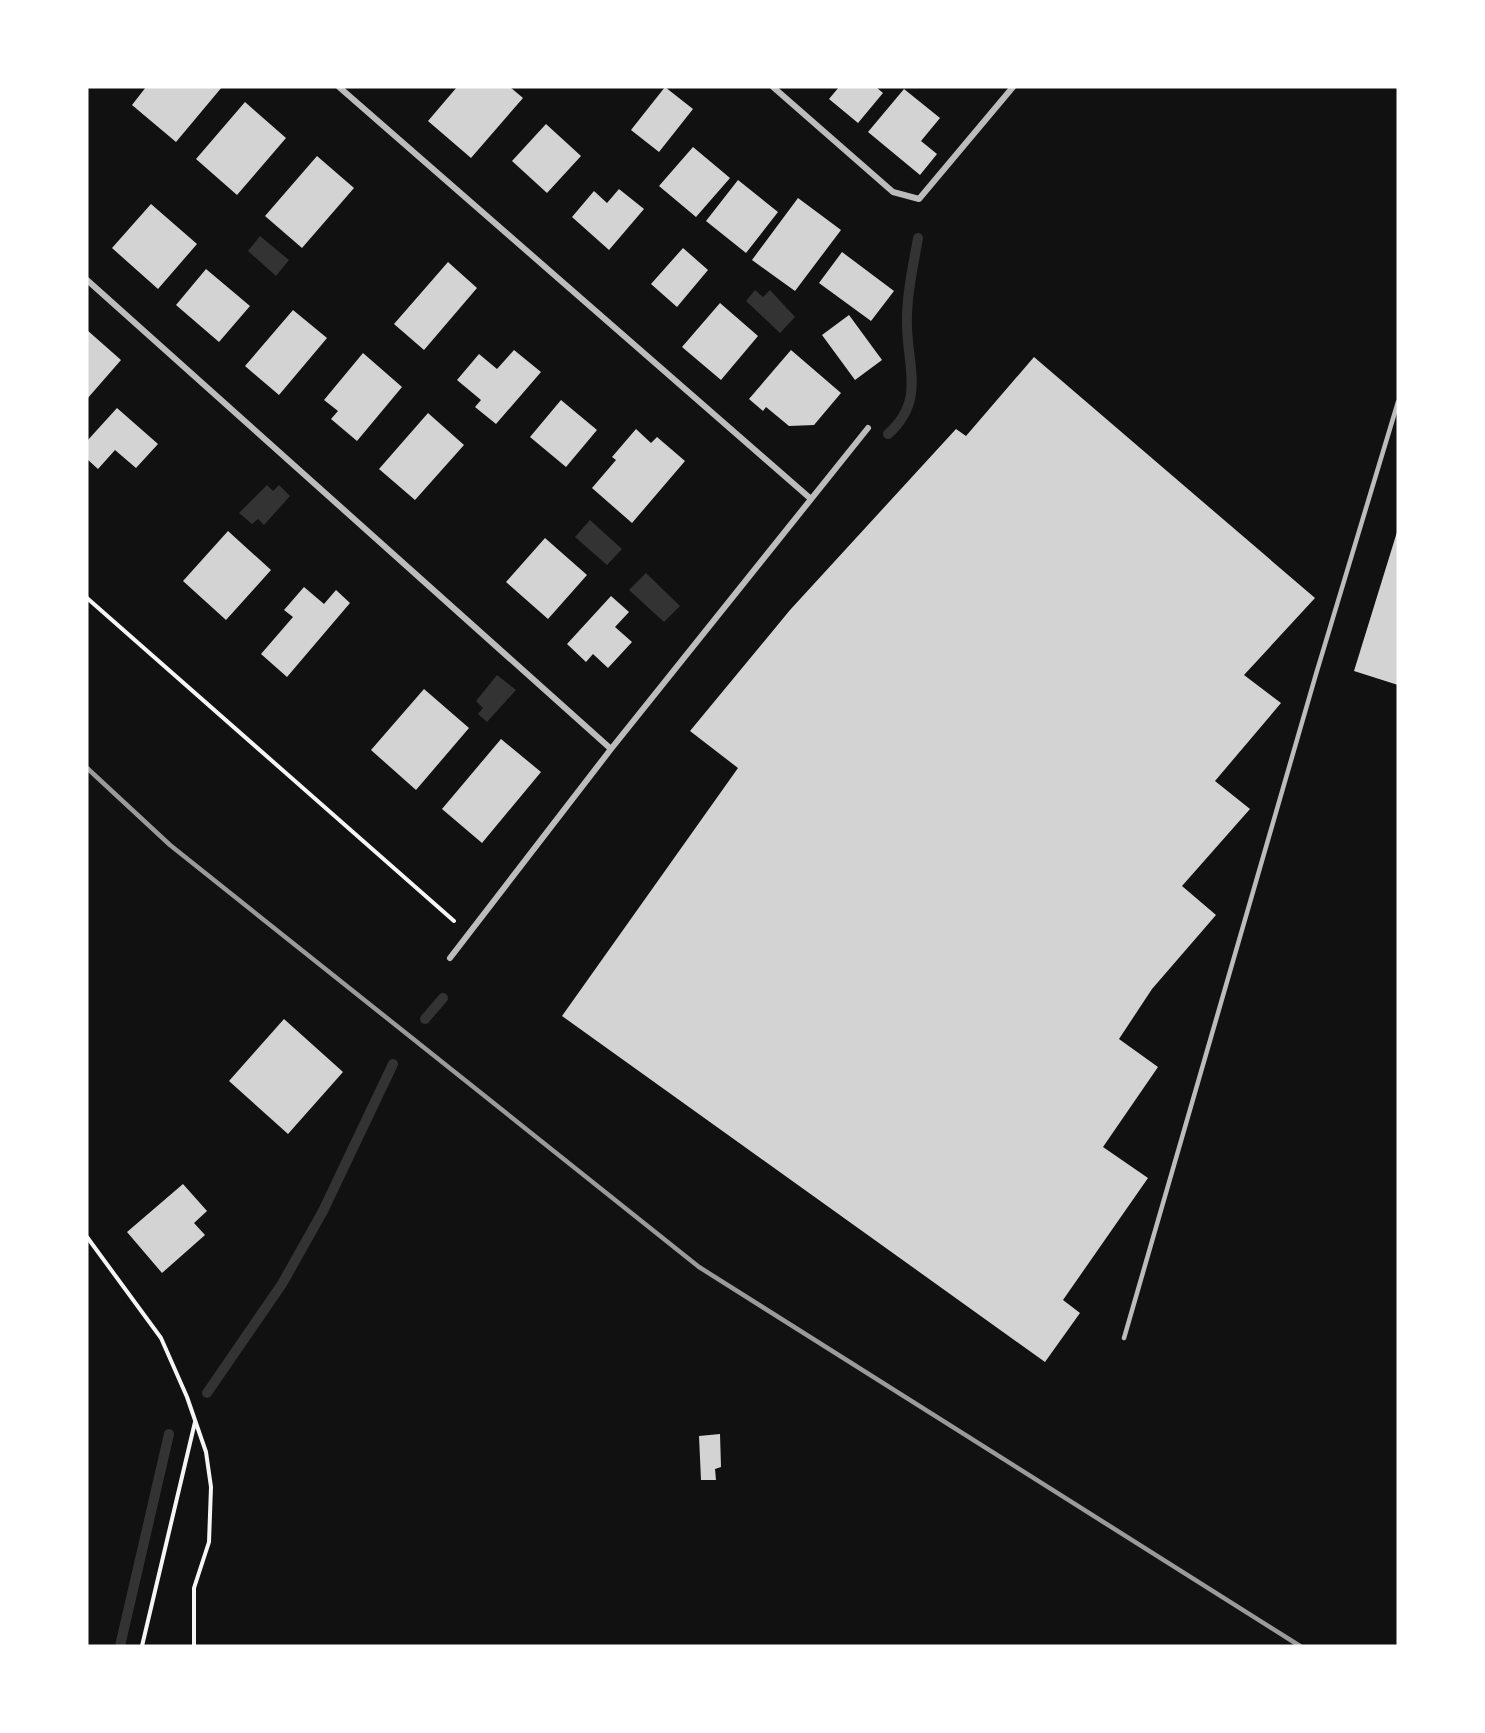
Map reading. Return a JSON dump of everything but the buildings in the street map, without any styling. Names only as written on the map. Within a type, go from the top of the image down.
[{"type":"street","points":[[339,87],[811,499]]},
{"type":"street","points":[[773,87],[893,192],[919,199],[1013,87]]},
{"type":"street","points":[[87,280],[611,749]]},
{"type":"street","points":[[450,958],[611,749],[868,428]]},
{"type":"lane","points":[[1124,1338],[1316,674],[1398,402]]},
{"type":"path","points":[[87,598],[455,922]]},
{"type":"path","points":[[87,1237],[161,1338],[206,1452],[211,1487],[209,1542],[194,1588],[194,1646]]},
{"type":"path","points":[[142,1646],[195,1421]]},
{"type":"shaded area","points":[[260,236],[289,260],[276,276],[248,251]]},
{"type":"shaded area","points":[[755,290],[763,297],[770,290],[795,317],[780,333],[746,301]]},
{"type":"shaded area","points":[[267,485],[273,491],[279,485],[290,496],[264,525],[258,519],[252,524],[239,513]]},
{"type":"shaded area","points":[[590,520],[622,549],[607,565],[575,537]]},
{"type":"shaded area","points":[[646,573],[680,606],[664,622],[629,590]]},
{"type":"shaded area","points":[[497,675],[516,690],[487,722],[478,714],[483,708],[476,701]]},
{"type":"waterway","points":[[888,434],[899,422],[911,397],[907,315],[918,238]]},
{"type":"waterway","points":[[425,1019],[443,998]]},
{"type":"waterway","points":[[207,1393],[282,1284],[323,1211],[393,1064]]},
{"type":"waterway","points":[[120,1646],[169,1434]]},
{"type":"railway","points":[[87,768],[170,845],[699,1267],[1300,1646]]}]
